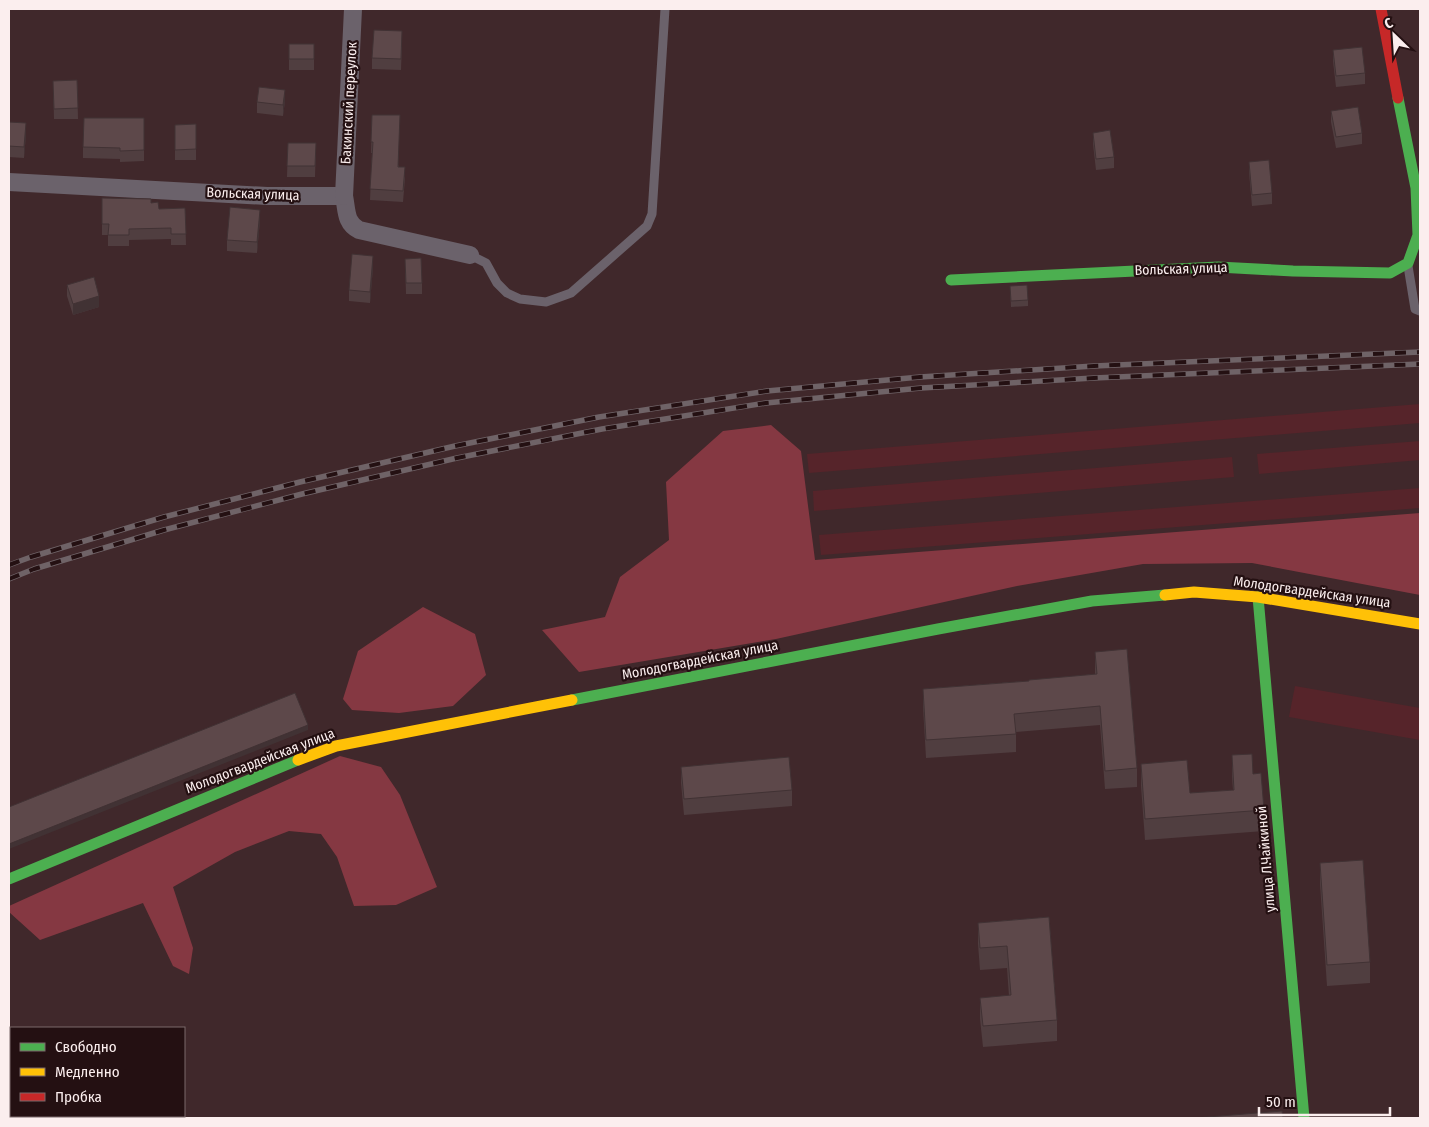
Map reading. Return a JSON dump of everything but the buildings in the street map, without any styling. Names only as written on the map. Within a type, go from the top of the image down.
[{"type":"street","name":"Бакинский переулок","points":[[344,196],[353,9]]},
{"type":"street","points":[[1381,9],[1418,189],[1418,235],[1408,263]]},
{"type":"street","name":"Вольская улица","points":[[9,182],[266,196],[344,196]]},
{"type":"street","points":[[344,196],[348,219],[352,226],[359,230],[470,255]]},
{"type":"street","name":"Вольская улица","points":[[951,280],[1218,267],[1390,273],[1408,263]]},
{"type":"street","name":"Молодогвардейская улица","points":[[9,879],[336,746],[938,629],[1092,601],[1194,592],[1258,597],[1420,624]]},
{"type":"street","name":"улица Л.Чайкиной","points":[[1258,597],[1304,1118]]},
{"type":"lane","points":[[470,255],[486,263],[497,283],[507,293],[520,299],[546,302],[570,294],[647,226],[652,214],[665,9]]},
{"type":"lane","points":[[1408,263],[1415,309],[1420,311]]},
{"type":"shaded area","points":[[1420,404],[1420,423],[809,473],[807,454]]},
{"type":"shaded area","points":[[771,425],[801,451],[815,560],[1420,513],[1420,595],[1252,563],[1143,564],[1017,586],[776,639],[579,672],[542,630],[605,617],[620,577],[669,540],[666,482],[723,431]]},
{"type":"shaded area","points":[[1420,441],[1420,460],[1259,474],[1257,454]]},
{"type":"shaded area","points":[[1232,457],[1234,477],[814,511],[813,491]]},
{"type":"shaded area","points":[[1420,488],[1420,508],[821,555],[819,535]]},
{"type":"shaded area","points":[[423,607],[475,634],[486,675],[453,706],[399,713],[352,710],[343,699],[358,651]]},
{"type":"shaded area","points":[[1295,686],[1420,708],[1420,740],[1289,717]]},
{"type":"shaded area","points":[[340,756],[381,767],[400,795],[437,887],[396,905],[354,906],[337,857],[321,834],[289,831],[235,852],[173,887],[193,948],[189,974],[173,966],[143,903],[40,940],[9,912],[9,906]]},
{"type":"railway","points":[[9,565],[164,517],[300,482],[455,446],[599,417],[767,391],[920,377],[1094,366],[1420,352]]},
{"type":"railway","points":[[9,579],[34,569],[164,530],[302,494],[457,458],[602,429],[766,403],[921,388],[1094,378],[1420,364]]},
{"type":"traffic: fast","points":[[951,280],[1218,267],[1390,273],[1408,263],[1418,235],[1416,188],[1398,98]]},
{"type":"traffic: fast","points":[[572,700],[1092,601],[1165,595]]},
{"type":"traffic: fast","points":[[1258,597],[1304,1118]]},
{"type":"traffic: fast","points":[[9,879],[298,760]]},
{"type":"traffic: slow","points":[[1165,595],[1194,592],[1258,597],[1420,624]]},
{"type":"traffic: slow","points":[[298,760],[336,746],[572,700]]},
{"type":"traffic: jam","points":[[1381,9],[1398,98]]}]
